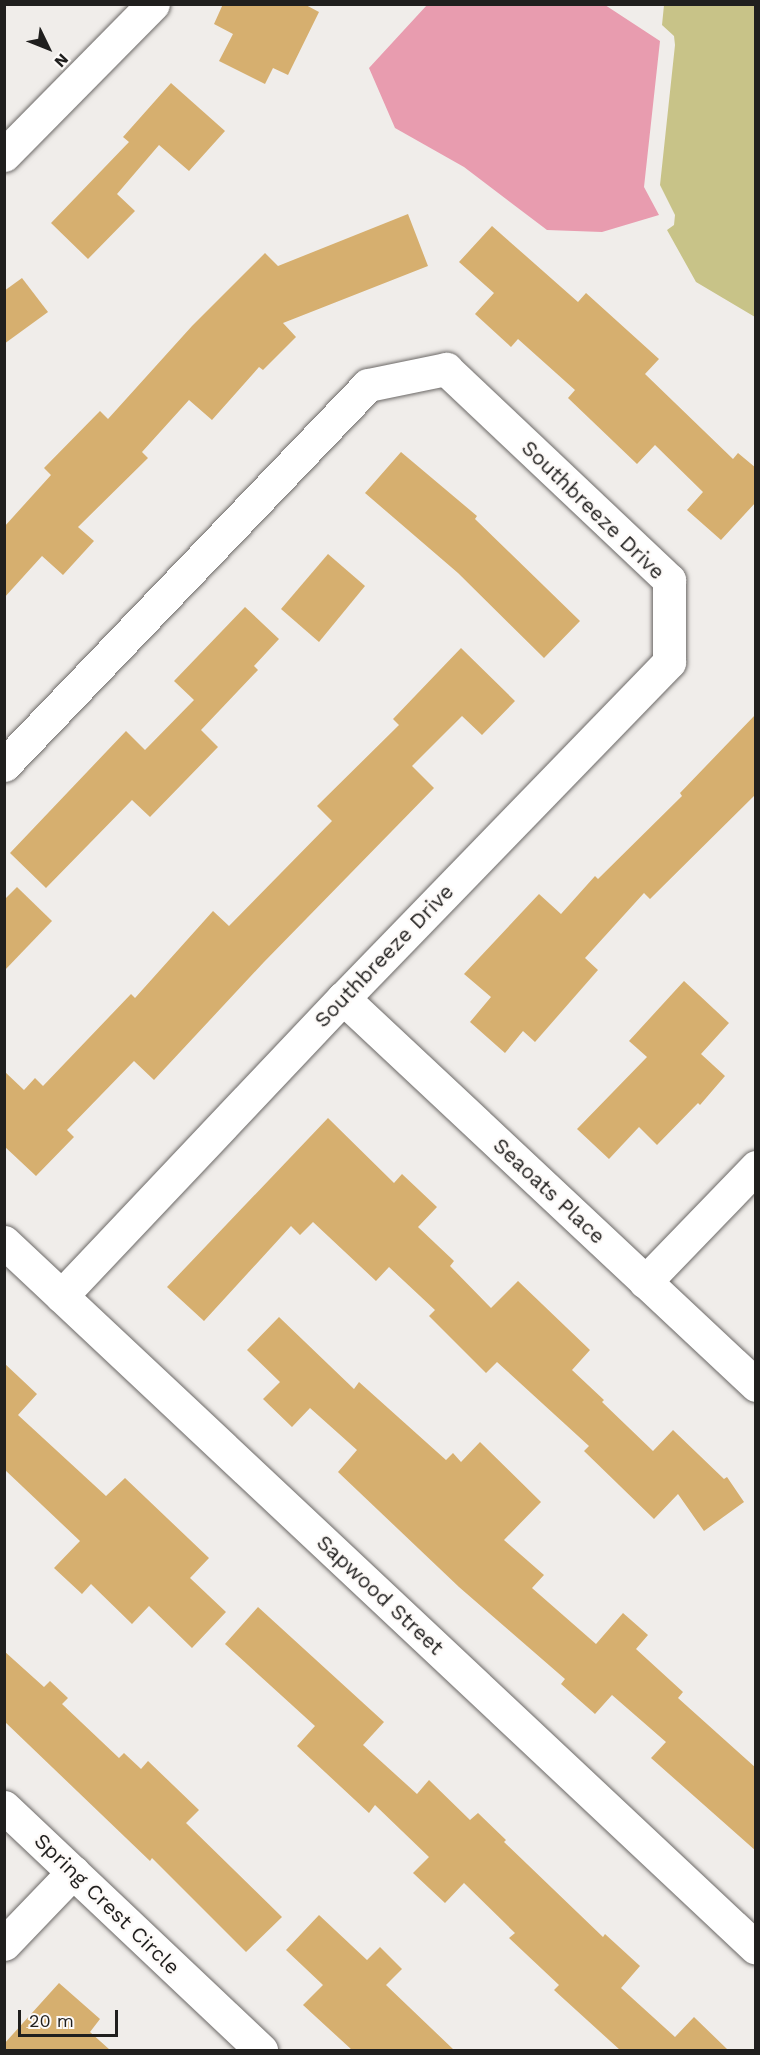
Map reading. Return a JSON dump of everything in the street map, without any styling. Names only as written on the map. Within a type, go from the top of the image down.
[{"type":"street","points":[[4,155],[153,4]]},
{"type":"street","name":"Southbreeze Drive","points":[[4,765],[368,385],[446,369],[669,580],[669,662],[343,998],[61,1296]]},
{"type":"street","name":"Seaoats Place","points":[[343,998],[756,1385]]},
{"type":"street","points":[[645,1282],[756,1167]]},
{"type":"street","name":"Sapwood Street","points":[[4,1242],[756,1948]]},
{"type":"street","name":"Spring Crest Circle","points":[[4,1807],[261,2050]]},
{"type":"street","points":[[4,1944],[73,1872]]},
{"type":"shaded area","points":[[427,5],[605,5],[660,41],[644,187],[659,215],[602,232],[547,230],[464,167],[395,128],[369,68]]},
{"type":"shaded area","points":[[664,5],[755,5],[755,317],[696,282],[667,230],[674,225],[675,215],[660,185],[675,45],[674,36],[662,25]]},
{"type":"building","points":[[223,4],[304,4],[319,12],[288,75],[273,68],[265,84],[219,61],[233,34],[214,24]]},
{"type":"building","points":[[171,83],[225,131],[189,171],[159,145],[117,194],[135,211],[88,259],[51,223],[129,142],[123,137]]},
{"type":"building","points":[[408,214],[428,266],[283,323],[296,337],[263,370],[259,367],[212,420],[189,400],[142,452],[148,458],[78,527],[94,541],[63,575],[42,556],[4,598],[4,527],[51,475],[44,468],[100,411],[108,419],[192,326],[265,253],[278,266]]},
{"type":"building","points":[[492,226],[578,302],[586,293],[659,359],[645,374],[733,459],[738,453],[756,468],[756,502],[721,540],[687,510],[703,492],[655,445],[637,464],[568,398],[575,390],[518,339],[511,347],[475,314],[494,293],[459,262]]},
{"type":"building","points":[[22,278],[48,312],[4,344],[4,291]]},
{"type":"building","points":[[401,452],[477,516],[475,519],[580,621],[544,658],[458,573],[365,493]]},
{"type":"building","points":[[328,554],[365,586],[319,642],[281,609]]},
{"type":"building","points":[[245,607],[279,639],[254,666],[258,670],[201,730],[218,747],[150,817],[132,800],[46,888],[10,853],[126,731],[145,750],[194,700],[174,681]]},
{"type":"building","points":[[461,648],[515,701],[482,735],[462,716],[412,766],[434,788],[264,962],[154,1080],[134,1061],[67,1130],[74,1137],[36,1176],[4,1146],[4,1071],[24,1090],[35,1078],[43,1086],[131,994],[135,998],[213,911],[229,926],[332,821],[317,806],[399,725],[393,719]]},
{"type":"building","points":[[756,714],[756,794],[650,899],[644,893],[585,958],[598,970],[535,1042],[523,1031],[505,1053],[470,1022],[491,997],[464,974],[539,894],[561,914],[595,876],[598,879],[682,796],[680,793]]},
{"type":"building","points":[[17,887],[52,921],[4,971],[4,900]]},
{"type":"building","points":[[684,981],[729,1023],[701,1054],[725,1076],[700,1105],[698,1103],[657,1145],[639,1127],[609,1159],[577,1129],[647,1057],[629,1041]]},
{"type":"building","points":[[328,1118],[394,1183],[402,1174],[437,1207],[418,1227],[454,1261],[450,1266],[491,1308],[518,1281],[590,1350],[572,1370],[604,1400],[602,1402],[653,1451],[673,1430],[724,1479],[727,1477],[744,1502],[704,1531],[678,1494],[654,1519],[584,1451],[589,1446],[497,1362],[486,1373],[429,1316],[435,1310],[389,1267],[376,1281],[313,1222],[300,1235],[291,1226],[204,1321],[167,1287]]},
{"type":"building","points":[[279,1317],[354,1389],[359,1382],[446,1460],[453,1453],[461,1462],[480,1442],[541,1502],[504,1540],[544,1575],[532,1588],[596,1644],[623,1613],[648,1635],[636,1649],[683,1692],[678,1698],[756,1768],[756,1851],[651,1758],[666,1742],[612,1695],[595,1714],[561,1684],[565,1679],[459,1587],[338,1472],[357,1450],[310,1408],[292,1427],[263,1399],[280,1382],[247,1350]]},
{"type":"building","points":[[4,1363],[37,1394],[18,1415],[106,1496],[125,1478],[209,1558],[190,1578],[226,1612],[192,1648],[149,1606],[132,1624],[91,1584],[82,1594],[54,1568],[80,1541],[4,1469]]},
{"type":"building","points":[[258,1607],[384,1722],[363,1745],[417,1794],[429,1780],[470,1820],[478,1813],[506,1840],[504,1842],[603,1937],[605,1934],[640,1966],[621,1988],[675,2037],[694,2017],[728,2050],[620,2050],[554,1990],[559,1985],[509,1938],[515,1933],[464,1883],[445,1903],[413,1873],[429,1857],[375,1805],[369,1813],[297,1746],[315,1726],[225,1644]]},
{"type":"building","points":[[4,1651],[44,1687],[50,1681],[68,1698],[62,1704],[119,1758],[124,1753],[141,1769],[148,1761],[199,1810],[186,1823],[282,1917],[246,1952],[152,1858],[150,1861],[4,1721]]},
{"type":"building","points":[[319,1915],[367,1960],[380,1947],[402,1969],[386,1985],[454,2050],[352,2050],[303,2005],[323,1985],[286,1950]]},
{"type":"building","points":[[59,1983],[100,2019],[90,2032],[110,2050],[4,2050],[4,2044]]}]
